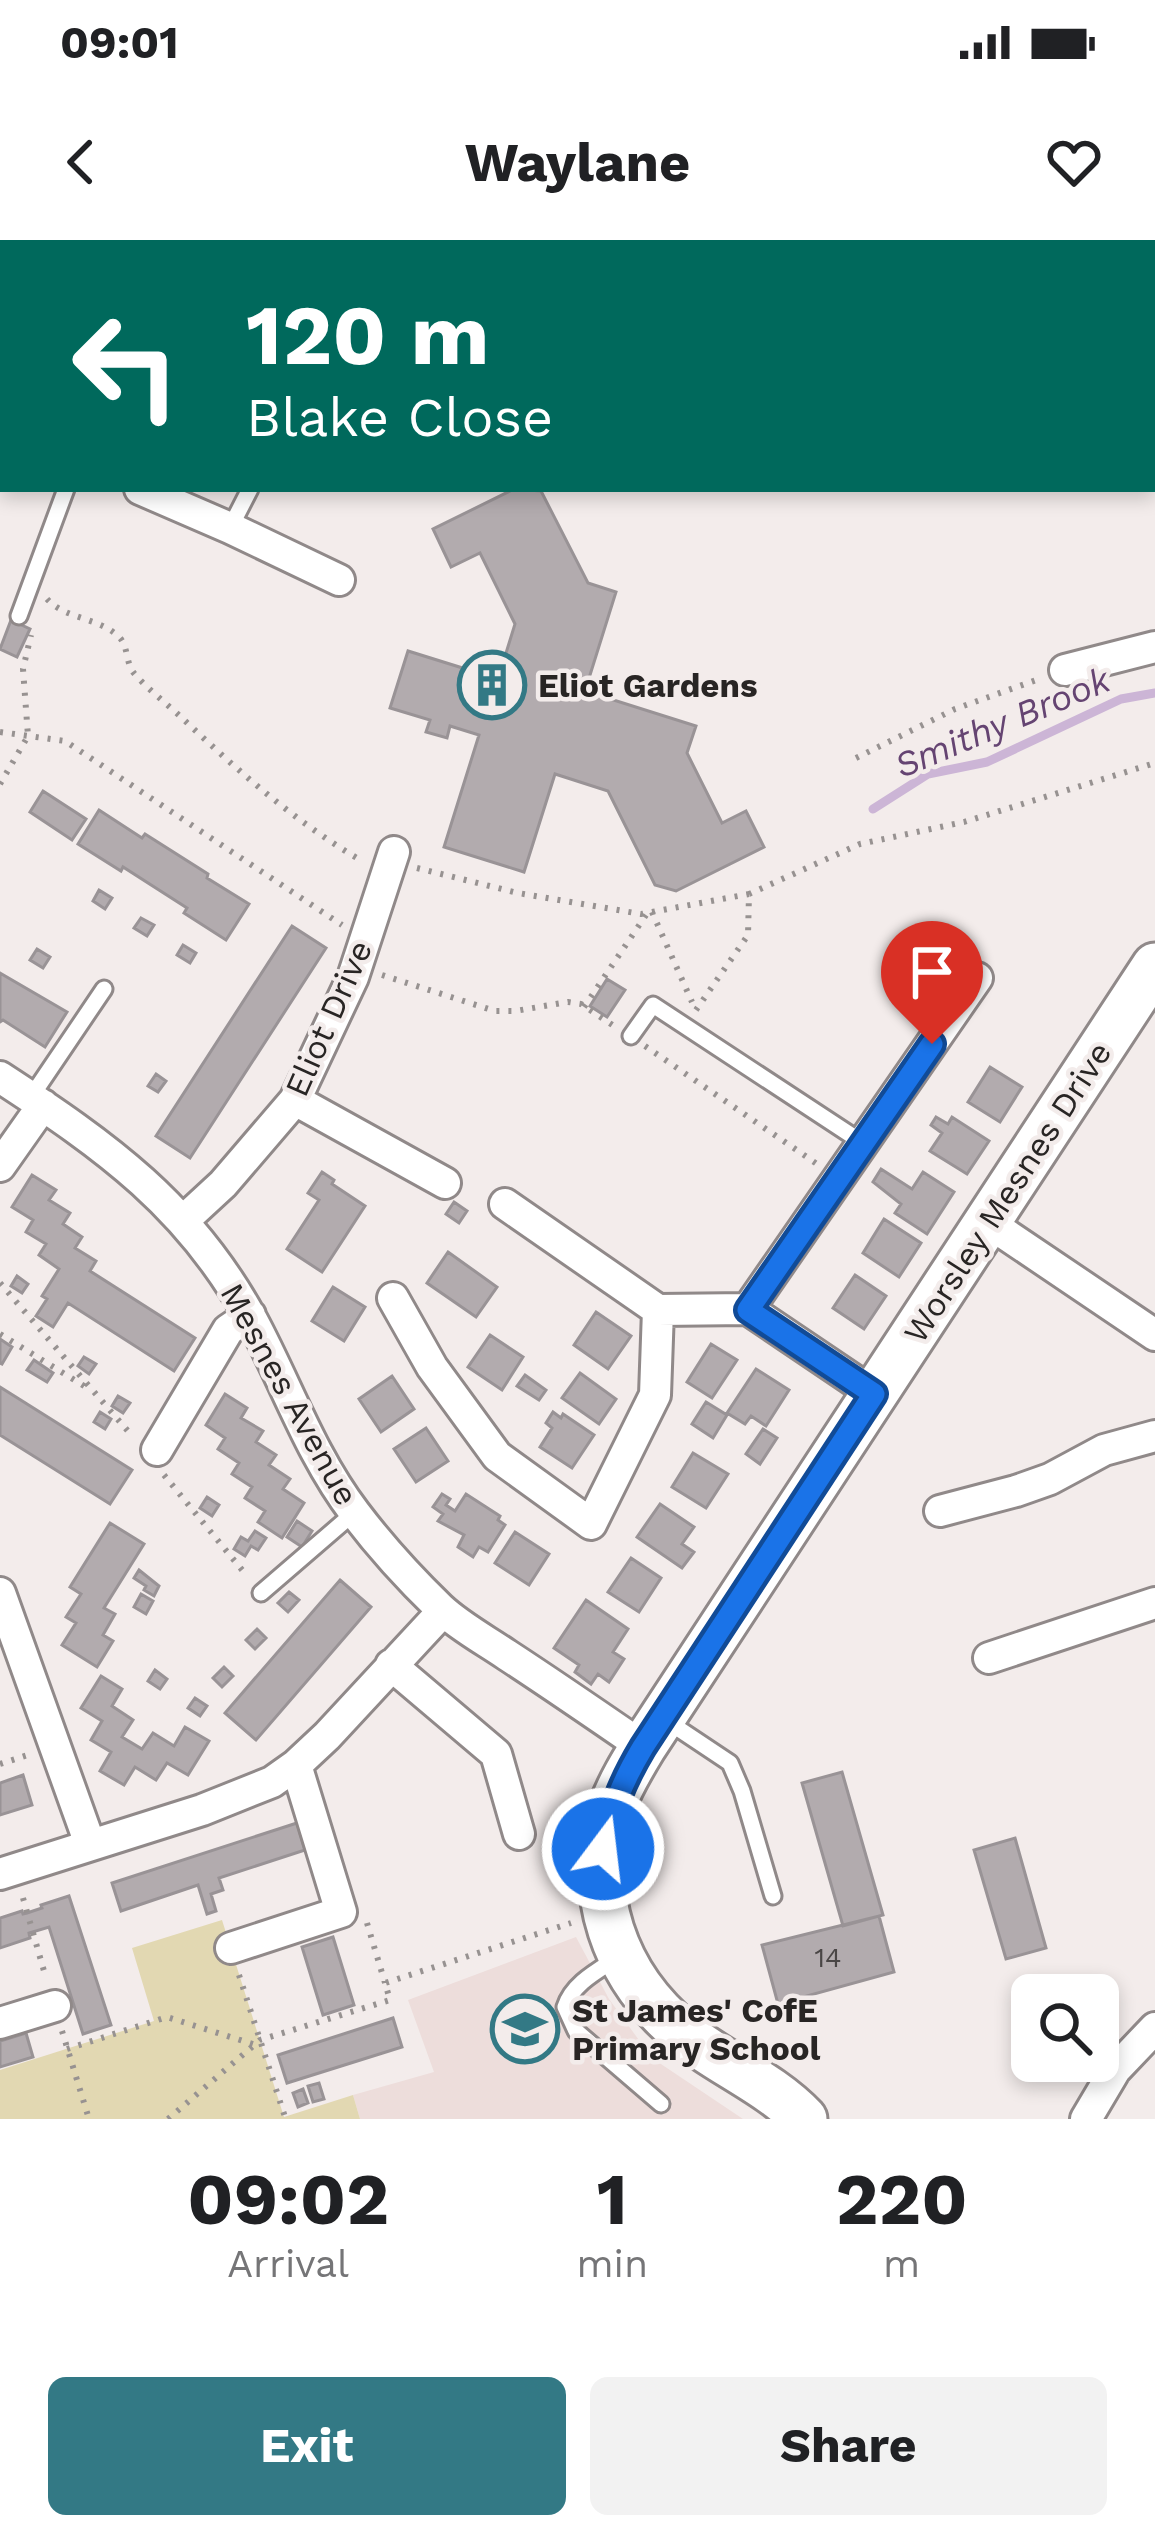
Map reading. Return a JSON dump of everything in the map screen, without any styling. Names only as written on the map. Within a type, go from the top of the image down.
[{"type":"street","points":[[147,492],[339,580]]},
{"type":"street","points":[[1065,670],[1155,647]]},
{"type":"street","name":"Eliot Drive","points":[[184,1220],[224,1184],[295,1100],[360,953],[390,863]]},
{"type":"street","name":"Worsley Mesnes Drive","points":[[613,1935],[602,1883],[603,1849],[623,1781],[1155,966]]},
{"type":"street","points":[[748,1310],[977,978]]},
{"type":"street","name":"Mesnes Avenue","points":[[0,1077],[130,1168],[184,1220],[250,1315],[308,1438],[355,1512],[442,1611],[653,1732]]},
{"type":"street","points":[[295,1100],[446,1183]]},
{"type":"street","points":[[0,1166],[37,1101]]},
{"type":"street","points":[[505,1204],[658,1310],[748,1310],[874,1394]]},
{"type":"street","points":[[986,1221],[1155,1335]]},
{"type":"street","points":[[393,1298],[432,1367],[497,1456],[591,1524],[656,1395],[658,1310]]},
{"type":"street","points":[[157,1450],[228,1330],[250,1315]]},
{"type":"street","points":[[940,1510],[1016,1491],[1104,1450],[1155,1436]]},
{"type":"street","points":[[0,1593],[90,1844]]},
{"type":"street","points":[[989,1658],[1155,1604]]},
{"type":"street","points":[[7,1872],[272,1782],[327,1736],[442,1611]]},
{"type":"street","points":[[391,1665],[496,1754],[519,1834]]},
{"type":"street","points":[[231,1948],[341,1912],[296,1765]]},
{"type":"street","points":[[613,1935],[639,1990],[685,2035],[789,2104],[804,2119]]},
{"type":"street","points":[[0,2023],[55,2006]]},
{"type":"street","points":[[1086,2119],[1115,2070],[1155,2028]]},
{"type":"lane","points":[[19,616],[65,492]]},
{"type":"lane","points":[[230,527],[248,492]]},
{"type":"lane","points":[[37,1101],[104,989]]},
{"type":"lane","points":[[631,1036],[653,1005],[690,1018],[863,1143]]},
{"type":"lane","points":[[261,1593],[355,1512]]},
{"type":"lane","points":[[653,1732],[730,1763],[773,1896]]},
{"type":"lane","points":[[613,1935],[592,1974],[569,1995],[565,2007],[576,2031],[661,2104]]},
{"type":"path","points":[[30,589],[56,609],[106,628],[123,641],[131,670],[212,747],[328,841],[390,863],[518,893],[649,913],[749,894],[860,844],[964,822],[1155,763]]},
{"type":"path","points":[[0,784],[28,736],[23,670],[34,627],[19,616]]},
{"type":"path","points":[[856,758],[955,709],[1065,670]]},
{"type":"path","points":[[0,732],[65,741],[360,953],[494,1012],[568,1002],[584,1007],[838,1178]]},
{"type":"path","points":[[690,1018],[748,935],[749,894]]},
{"type":"path","points":[[584,1007],[649,913]]},
{"type":"path","points":[[649,913],[690,1018]]},
{"type":"path","points":[[0,1334],[94,1393]]},
{"type":"path","points":[[7,1872],[89,2119]]},
{"type":"path","points":[[168,2119],[258,2043],[390,2000],[367,1920],[341,1912]]},
{"type":"path","points":[[385,1984],[613,1935]]},
{"type":"path","points":[[231,1948],[284,2117],[279,2119]]},
{"type":"path","points":[[67,2049],[167,2017],[258,2043]]},
{"type":"shaded area","points":[[222,1920],[284,2117],[353,2095],[360,2119],[0,2119],[0,2070],[154,2021],[132,1948]]},
{"type":"shaded area","name":"St James' CofE Primary School","points":[[576,1937],[609,1999],[652,2058],[743,2119],[360,2119],[353,2095],[434,2072],[408,2000]]},
{"type":"building","name":"Eliot Gardens","points":[[508,492],[542,492],[588,583],[616,592],[585,691],[696,726],[687,753],[722,823],[746,811],[764,847],[676,891],[655,885],[608,791],[555,774],[524,872],[444,847],[479,735],[450,726],[447,738],[426,732],[430,720],[390,708],[408,651],[498,679],[515,624],[480,553],[451,567],[433,529]]},
{"type":"building","points":[[11,620],[30,629],[17,657],[0,649]]},
{"type":"building","points":[[43,791],[86,819],[72,840],[30,812]]},
{"type":"building","points":[[99,810],[142,838],[145,834],[249,904],[226,940],[184,913],[187,908],[78,844]]},
{"type":"building","points":[[99,890],[112,898],[105,909],[93,901]]},
{"type":"building","points":[[141,918],[154,925],[147,936],[134,928]]},
{"type":"building","points":[[292,926],[326,948],[190,1158],[156,1136]]},
{"type":"building","points":[[183,945],[196,953],[190,963],[177,955]]},
{"type":"building","points":[[37,949],[50,957],[43,968],[30,960]]},
{"type":"building","points":[[0,973],[67,1012],[45,1047],[0,1022]]},
{"type":"building","points":[[607,979],[625,990],[607,1017],[590,1006]]},
{"type":"building","points":[[990,1067],[1022,1087],[1000,1122],[968,1102]]},
{"type":"building","points":[[156,1074],[166,1081],[158,1092],[148,1086]]},
{"type":"building","points":[[936,1117],[948,1124],[952,1117],[989,1141],[967,1174],[930,1151],[942,1133],[931,1125]]},
{"type":"building","points":[[881,1169],[912,1189],[923,1172],[954,1192],[927,1234],[895,1213],[901,1204],[873,1182]]},
{"type":"building","points":[[322,1172],[365,1206],[322,1272],[287,1249],[319,1200],[308,1193]]},
{"type":"building","points":[[32,1175],[56,1190],[49,1200],[70,1213],[63,1224],[82,1237],[75,1248],[96,1261],[90,1271],[195,1338],[174,1371],[68,1303],[53,1327],[36,1316],[59,1269],[39,1255],[46,1244],[26,1232],[33,1220],[12,1207]]},
{"type":"building","points":[[454,1202],[467,1211],[459,1223],[446,1214]]},
{"type":"building","points":[[884,1219],[921,1243],[899,1277],[863,1253]]},
{"type":"building","points":[[448,1252],[497,1287],[476,1317],[427,1283]]},
{"type":"building","points":[[855,1275],[886,1296],[864,1329],[833,1308]]},
{"type":"building","points":[[17,1276],[28,1284],[22,1293],[11,1286]]},
{"type":"building","points":[[333,1287],[365,1307],[344,1341],[312,1321]]},
{"type":"building","points":[[596,1312],[631,1336],[608,1369],[574,1345]]},
{"type":"building","points":[[490,1335],[523,1357],[502,1390],[468,1367]]},
{"type":"building","points":[[0,1339],[12,1347],[2,1364],[0,1363]]},
{"type":"building","points":[[711,1344],[737,1360],[712,1398],[687,1382]]},
{"type":"building","points":[[84,1357],[96,1364],[89,1374],[78,1366]]},
{"type":"building","points":[[34,1360],[53,1373],[47,1382],[27,1370]]},
{"type":"building","points":[[756,1369],[789,1390],[766,1426],[751,1416],[745,1424],[727,1413]]},
{"type":"building","points":[[580,1373],[616,1399],[599,1424],[562,1398]]},
{"type":"building","points":[[525,1375],[546,1390],[539,1400],[517,1386]]},
{"type":"building","points":[[392,1376],[414,1409],[381,1432],[359,1399]]},
{"type":"building","points":[[0,1387],[132,1470],[110,1504],[0,1435]]},
{"type":"building","points":[[225,1394],[247,1408],[241,1418],[263,1431],[256,1442],[276,1455],[269,1465],[290,1479],[283,1489],[304,1503],[282,1538],[258,1522],[265,1511],[245,1498],[252,1487],[232,1474],[239,1463],[218,1449],[225,1438],[206,1425]]},
{"type":"building","points":[[118,1396],[130,1403],[123,1413],[112,1406]]},
{"type":"building","points":[[706,1402],[727,1415],[713,1438],[692,1424]]},
{"type":"building","points":[[100,1412],[111,1419],[105,1429],[94,1422]]},
{"type":"building","points":[[553,1412],[594,1435],[572,1468],[540,1447],[552,1428],[546,1423]]},
{"type":"building","points":[[426,1428],[448,1461],[416,1482],[394,1449]]},
{"type":"building","points":[[763,1429],[777,1438],[760,1464],[746,1454]]},
{"type":"building","points":[[693,1453],[728,1474],[706,1508],[672,1487]]},
{"type":"building","points":[[442,1494],[455,1511],[466,1494],[500,1516],[498,1520],[505,1525],[488,1552],[479,1547],[473,1557],[458,1547],[464,1535],[438,1521],[443,1514],[433,1507]]},
{"type":"building","points":[[207,1497],[219,1505],[212,1516],[200,1508]]},
{"type":"building","points":[[660,1504],[694,1527],[682,1544],[694,1552],[682,1568],[637,1537]]},
{"type":"building","points":[[297,1521],[312,1531],[302,1547],[287,1537]]},
{"type":"building","points":[[110,1523],[144,1544],[104,1608],[115,1614],[103,1635],[113,1641],[97,1667],[62,1645],[76,1623],[66,1617],[81,1594],[70,1587]]},
{"type":"building","points":[[255,1531],[266,1538],[258,1550],[251,1546],[245,1556],[234,1549],[241,1537],[248,1541]]},
{"type":"building","points":[[515,1532],[549,1554],[529,1585],[495,1563]]},
{"type":"building","points":[[631,1558],[661,1578],[639,1612],[608,1592]]},
{"type":"building","points":[[139,1570],[159,1586],[154,1596],[134,1578]]},
{"type":"building","points":[[340,1580],[371,1607],[256,1740],[225,1713]]},
{"type":"building","points":[[289,1592],[299,1600],[288,1612],[278,1603]]},
{"type":"building","points":[[141,1594],[153,1601],[146,1614],[134,1607]]},
{"type":"building","points":[[586,1600],[628,1629],[613,1652],[624,1659],[609,1682],[598,1674],[591,1684],[575,1672],[579,1665],[554,1648]]},
{"type":"building","points":[[257,1629],[266,1638],[255,1649],[246,1640]]},
{"type":"building","points":[[224,1667],[233,1676],[222,1687],[213,1678]]},
{"type":"building","points":[[155,1670],[167,1679],[160,1689],[148,1681]]},
{"type":"building","points":[[101,1676],[122,1689],[112,1706],[133,1720],[122,1737],[142,1749],[153,1733],[174,1746],[185,1727],[209,1741],[188,1775],[167,1763],[156,1780],[135,1767],[124,1785],[100,1771],[111,1752],[91,1740],[102,1721],[81,1708]]},
{"type":"building","points":[[195,1698],[207,1706],[200,1716],[188,1708]]},
{"type":"building","points":[[842,1772],[883,1915],[843,1926],[802,1783]]},
{"type":"building","points":[[23,1775],[32,1805],[0,1815],[0,1783]]},
{"type":"building","points":[[297,1823],[305,1850],[219,1878],[223,1890],[211,1894],[216,1911],[207,1914],[198,1885],[121,1911],[112,1883]]},
{"type":"building","points":[[1015,1838],[1046,1948],[1006,1959],[974,1850]]},
{"type":"building","points":[[69,1896],[111,2025],[83,2034],[49,1927],[0,1948],[0,1918]]},
{"type":"building","points":[[879,1916],[894,1972],[778,2004],[762,1945]]},
{"type":"building","points":[[333,1937],[354,2005],[323,2015],[302,1947]]},
{"type":"building","points":[[393,2018],[402,2047],[287,2083],[278,2055]]},
{"type":"building","points":[[26,2033],[33,2057],[0,2067],[0,2041]]},
{"type":"building","points":[[319,2083],[324,2099],[313,2102],[308,2086]]},
{"type":"building","points":[[303,2089],[308,2103],[298,2107],[293,2093]]},
{"type":"waterway","name":"Smithy Brook","points":[[873,809],[928,774],[987,762],[1121,699],[1155,693]]},
{"type":"place","name":"Eliot Gardens","points":[[492,685]]},
{"type":"place","name":"St James' CofE Primary School","points":[[525,2029]]},
{"type":"route","points":[[603,1849],[612,1807],[643,1747],[874,1394],[748,1310],[932,1044]]}]
